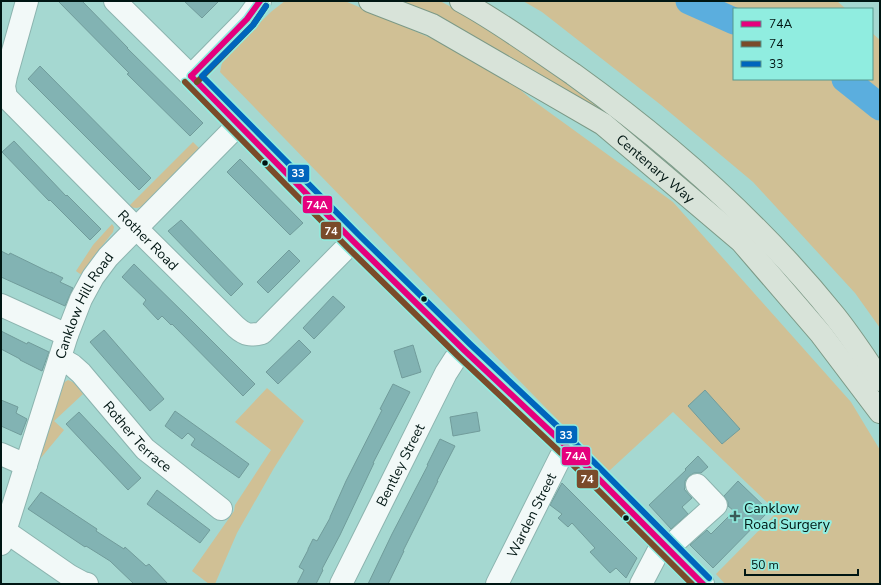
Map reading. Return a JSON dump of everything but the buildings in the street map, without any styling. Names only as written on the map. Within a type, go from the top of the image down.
[{"type":"main road","name":"Centenary Way","points":[[370,1],[432,25],[603,124],[741,241],[821,334],[880,412]]},
{"type":"main road","name":"Centenary Way","points":[[462,1],[533,46],[600,94],[649,132],[697,173],[735,208],[810,286],[836,317],[880,380]]},
{"type":"street","points":[[115,1],[353,241],[464,350],[567,447],[666,545],[703,584]]},
{"type":"street","points":[[191,76],[247,19],[260,1]]},
{"type":"street","name":"Rother Road","points":[[24,10],[6,76],[4,86],[6,97],[241,332],[248,335],[262,333],[353,241]]},
{"type":"street","name":"Canklow Hill Road","points":[[3,538],[67,335],[81,299],[93,277],[108,257],[238,125]]},
{"type":"street","points":[[1,305],[67,335]]},
{"type":"street","name":"Bentley Street","points":[[341,584],[446,373],[464,350]]},
{"type":"street","name":"Rother Terrace","points":[[60,358],[72,365],[81,373],[145,449],[221,509]]},
{"type":"street","name":"Warden Street","points":[[497,584],[560,458],[567,447]]},
{"type":"street","points":[[1,454],[26,465]]},
{"type":"street","points":[[641,584],[666,545],[716,505],[697,485]]},
{"type":"street","points":[[3,538],[87,584]]},
{"type":"shaded area","points":[[285,1],[345,1],[433,39],[509,80],[531,99],[673,202],[851,402],[880,450],[880,584],[725,584],[716,574],[777,512],[673,412],[609,471],[220,72],[223,58],[272,11]]},
{"type":"shaded area","points":[[399,1],[440,1],[464,14],[515,46],[617,121],[456,27]]},
{"type":"shaded area","points":[[523,1],[837,1],[845,8],[733,8],[733,80],[873,80],[873,34],[880,40],[880,328],[855,293],[753,182],[661,105],[542,12]]},
{"type":"shaded area","points":[[193,142],[200,149],[143,206],[137,208],[128,207]]},
{"type":"shaded area","points":[[112,224],[114,227],[113,232],[91,260],[83,276],[76,271],[93,245]]},
{"type":"shaded area","points":[[68,380],[75,383],[83,394],[54,421],[64,430],[40,459],[63,383]]},
{"type":"shaded area","points":[[267,388],[304,421],[274,468],[237,533],[215,584],[209,584],[192,571],[234,511],[235,505],[271,450],[235,422]]},
{"type":"waterway","points":[[689,1],[733,21]]},
{"type":"waterway","points":[[846,80],[880,107]]},
{"type":"transit line","name":"74A","points":[[191,76],[247,19],[260,1]]},
{"type":"transit line","name":"74","points":[[197,82],[253,25],[266,6]]},
{"type":"transit line","name":"33","points":[[266,6],[253,25],[202,76],[359,235],[470,344],[573,441],[709,578]]},
{"type":"transit line","name":"74A","points":[[191,76],[353,241],[464,350],[567,447],[703,584]]},
{"type":"transit line","name":"74","points":[[185,82],[347,247],[458,356],[561,453],[692,584]]},
{"type":"place","name":"Canklow Road Surgery","points":[[735,516]]}]
